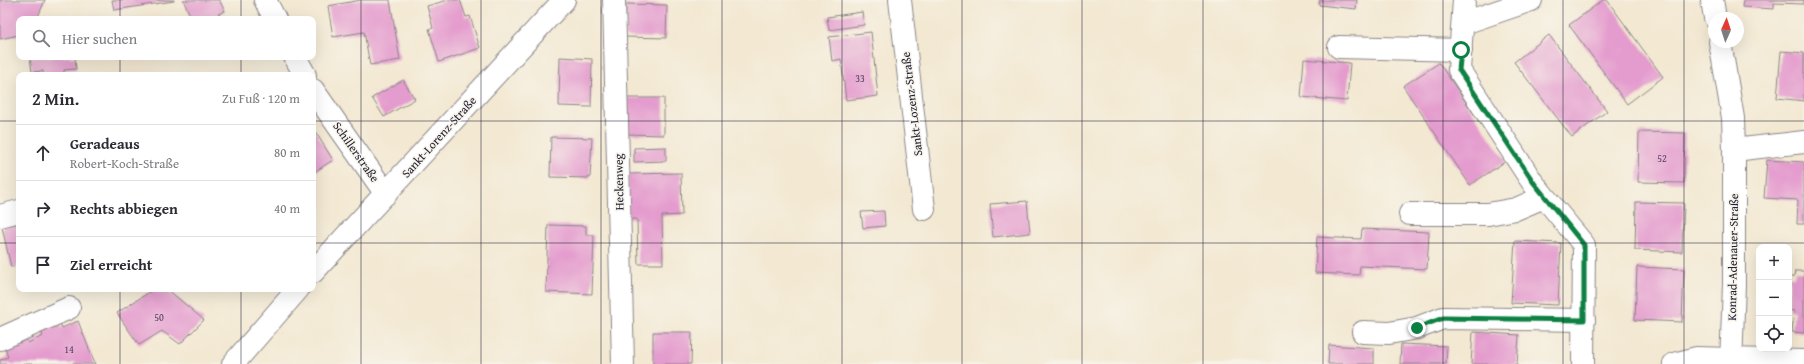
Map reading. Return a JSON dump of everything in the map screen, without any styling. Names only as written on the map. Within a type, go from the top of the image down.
[{"type":"street","points":[[265,0],[273,16]]},
{"type":"street","name":"Sankt-Lorenz-Straße","points":[[316,269],[564,0]]},
{"type":"street","name":"Heckenweg","points":[[614,0],[623,364]]},
{"type":"street","name":"Sankt-Lozenz-Straße","points":[[900,0],[924,209]]},
{"type":"street","points":[[1464,0],[1464,23],[1459,70],[1544,197],[1584,245],[1584,364]]},
{"type":"street","points":[[1464,23],[1531,0]]},
{"type":"street","points":[[1712,0],[1715,12]]},
{"type":"street","points":[[1339,47],[1461,50]]},
{"type":"street","name":"Konrad-Adenauer-Straße","points":[[1721,48],[1733,118],[1734,285],[1731,361]]},
{"type":"street","points":[[297,60],[303,72]]},
{"type":"street","name":"Schillerstraße","points":[[316,94],[386,194]]},
{"type":"street","points":[[1734,150],[1804,142]]},
{"type":"street","points":[[1410,214],[1488,214],[1516,209],[1544,197]]},
{"type":"street","points":[[0,216],[16,211]]},
{"type":"street","points":[[233,364],[295,292]]},
{"type":"street","points":[[0,339],[69,308]]},
{"type":"street","points":[[1363,332],[1389,333],[1417,328],[1443,318],[1584,320]]},
{"type":"street","points":[[1674,364],[1696,358],[1731,361],[1804,361]]},
{"type":"building","points":[[0,0],[45,0],[38,16],[16,16],[16,36],[0,39]]},
{"type":"building","points":[[112,0],[174,0],[174,1],[114,10]]},
{"type":"building","points":[[183,0],[219,0],[225,11],[214,16],[191,16]]},
{"type":"building","points":[[361,0],[390,0],[400,60],[370,65],[364,32],[333,37],[328,6]]},
{"type":"building","points":[[448,0],[460,0],[466,17],[470,16],[480,48],[439,62],[429,29],[433,28],[427,6]]},
{"type":"building","points":[[1320,0],[1357,0],[1356,9],[1319,5]]},
{"type":"building","points":[[1603,0],[1607,0],[1663,77],[1627,104],[1569,25]]},
{"type":"building","points":[[1743,0],[1804,0],[1804,4],[1774,3],[1774,9],[1742,7]]},
{"type":"building","points":[[626,4],[667,5],[666,38],[625,37]]},
{"type":"building","points":[[862,12],[864,25],[829,30],[827,17]]},
{"type":"building","points":[[871,32],[878,96],[846,100],[841,59],[832,61],[829,37]]},
{"type":"building","points":[[1549,35],[1607,111],[1572,137],[1514,62]]},
{"type":"building","points":[[1781,51],[1804,53],[1804,101],[1777,98]]},
{"type":"building","points":[[560,57],[592,59],[591,107],[559,106]]},
{"type":"building","points":[[1304,59],[1350,63],[1347,101],[1301,97]]},
{"type":"building","points":[[30,60],[75,60],[76,69],[64,70],[64,72],[32,72]]},
{"type":"building","points":[[1439,63],[1506,161],[1470,185],[1403,86]]},
{"type":"building","points":[[403,80],[415,99],[384,117],[372,98]]},
{"type":"building","points":[[626,98],[664,98],[664,135],[626,134]]},
{"type":"building","points":[[1639,132],[1685,133],[1684,183],[1638,182]]},
{"type":"building","points":[[316,133],[333,160],[316,171]]},
{"type":"building","points":[[551,137],[592,138],[590,178],[550,177]]},
{"type":"building","points":[[666,147],[666,161],[634,162],[634,148]]},
{"type":"building","points":[[1767,160],[1804,162],[1804,224],[1797,224],[1798,200],[1764,198]]},
{"type":"building","points":[[681,173],[682,215],[662,216],[663,264],[638,264],[637,219],[628,219],[628,174]]},
{"type":"building","points":[[1027,201],[1030,233],[993,237],[990,204]]},
{"type":"building","points":[[1636,202],[1684,203],[1682,252],[1635,250]]},
{"type":"building","points":[[884,211],[885,226],[863,228],[861,212]]},
{"type":"building","points":[[16,224],[16,266],[11,267],[2,227]]},
{"type":"building","points":[[548,225],[586,226],[586,235],[594,235],[592,294],[546,292]]},
{"type":"building","points":[[1362,229],[1429,232],[1427,269],[1360,266],[1359,275],[1315,273],[1317,237],[1361,239]]},
{"type":"building","points":[[1515,241],[1561,243],[1558,305],[1511,303]]},
{"type":"building","points":[[1637,267],[1684,269],[1682,322],[1635,320]]},
{"type":"building","points":[[1795,271],[1804,271],[1804,333],[1792,332],[1794,311],[1792,311],[1792,277],[1794,277]]},
{"type":"building","points":[[149,292],[171,292],[204,320],[180,344],[162,331],[139,345],[117,313]]},
{"type":"building","points":[[59,320],[62,328],[78,321],[95,364],[76,364],[75,362],[71,364],[0,364],[0,360],[8,357],[2,341],[23,332],[28,343],[43,336],[40,328]]},
{"type":"building","points":[[653,332],[692,332],[691,364],[653,364]]},
{"type":"building","points":[[1473,332],[1519,335],[1517,364],[1471,364]]},
{"type":"building","points":[[1401,344],[1447,346],[1446,364],[1400,364]]},
{"type":"building","points":[[1329,345],[1374,348],[1374,364],[1328,364]]},
{"type":"route","points":[[1417,328],[1443,318],[1584,320],[1584,245],[1534,183],[1459,70],[1461,50]]}]
